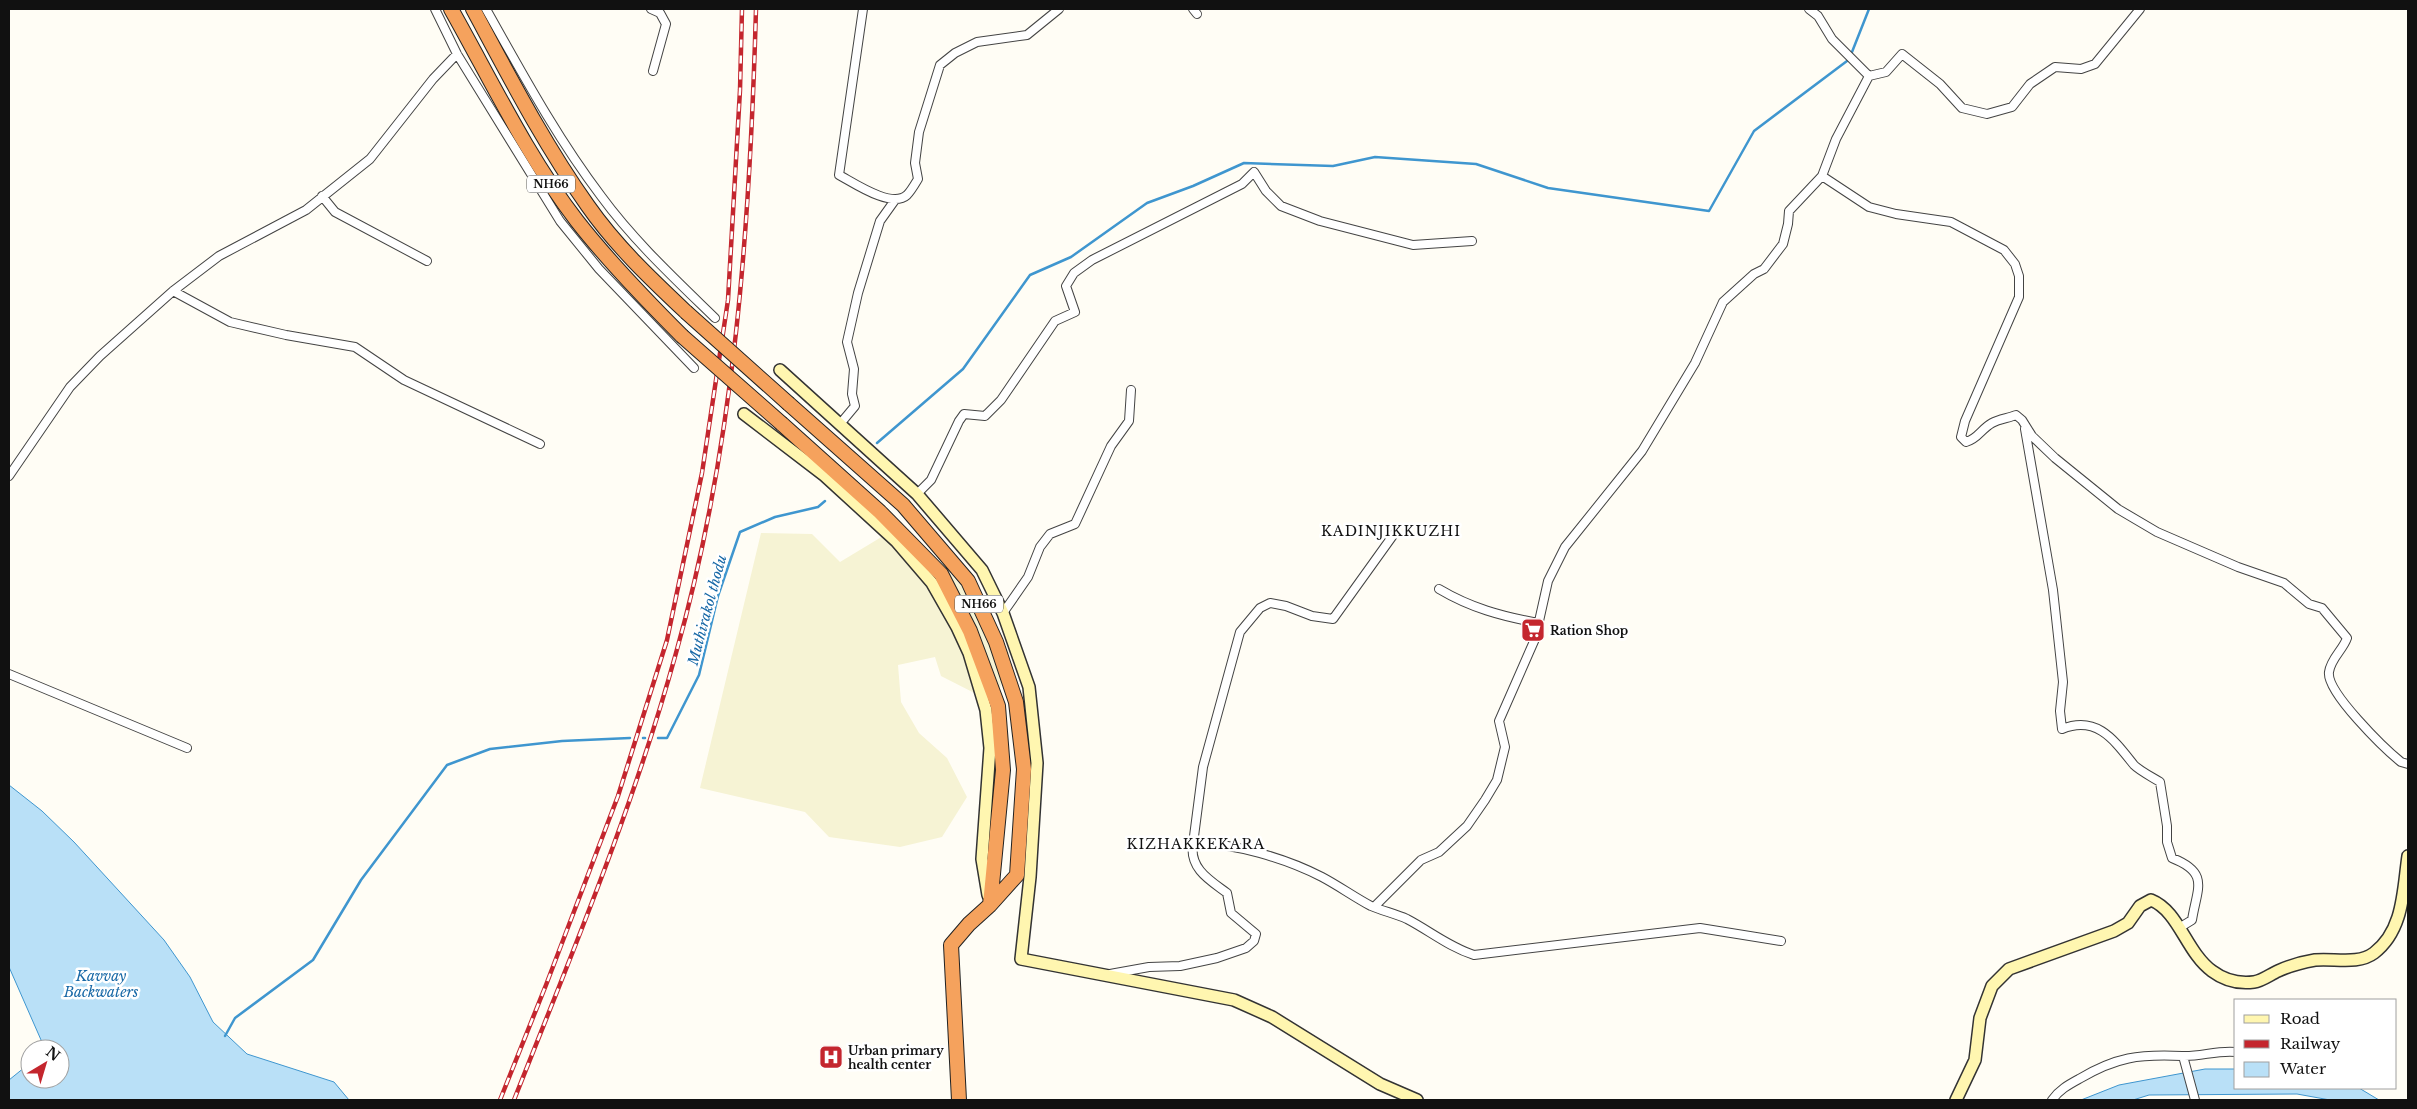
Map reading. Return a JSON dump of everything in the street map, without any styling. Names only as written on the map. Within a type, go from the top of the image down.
[{"type":"highway","name":"NH66","points":[[451,9],[538,166],[576,220],[622,276],[682,336],[880,512],[940,574],[970,631],[998,706],[1003,770],[990,906]]},
{"type":"highway","name":"NH66","points":[[473,9],[520,96],[588,207],[632,260],[686,312],[909,513],[968,581],[996,642],[1016,702],[1024,769],[1017,875],[990,906],[969,924],[951,945],[959,1100]]},
{"type":"street","points":[[435,9],[457,54],[560,221],[599,269],[694,368]]},
{"type":"street","points":[[486,9],[528,84],[601,197],[646,250],[715,318]]},
{"type":"street","points":[[651,9],[660,13],[666,24],[653,71]]},
{"type":"street","points":[[863,9],[838,175],[886,199],[895,200],[906,196],[918,179],[915,163],[919,132],[940,65],[955,52],[976,42],[1027,35],[1059,9]]},
{"type":"street","points":[[1809,9],[1818,16],[1832,39],[1870,76]]},
{"type":"street","points":[[1374,907],[1421,860],[1439,852],[1468,826],[1497,780],[1505,746],[1499,720],[1534,638],[1548,581],[1565,547],[1642,451],[1695,363],[1723,302],[1754,274],[1764,269],[1783,244],[1789,211],[1822,176],[1836,139],[1870,76],[1886,72],[1902,54],[1940,84],[1962,108],[1987,114],[2012,107],[2030,84],[2055,67],[2081,70],[2095,64],[2140,9]]},
{"type":"street","points":[[9,476],[70,387],[100,356],[173,291],[219,256],[306,210],[370,159],[433,79],[457,54]]},
{"type":"street","points":[[917,494],[931,480],[964,414],[984,416],[1001,400],[1055,321],[1074,312],[1066,286],[1074,273],[1092,260],[1242,184],[1254,172],[1266,191],[1281,206],[1320,221],[1413,245],[1472,241]]},
{"type":"street","points":[[1822,176],[1869,206],[1896,214],[1951,222],[2004,250],[2015,264],[2019,276],[2019,297],[1965,421],[1961,437],[1966,442],[1974,440],[1982,430],[1994,422],[2016,415],[2022,420],[2025,428],[2053,590],[2063,682],[2060,711],[2062,730],[2074,724],[2095,726],[2127,753],[2135,766],[2160,782],[2167,826],[2167,842],[2172,858],[2188,865],[2198,876],[2199,890],[2192,920],[2178,928]]},
{"type":"street","points":[[322,196],[335,212],[427,261]]},
{"type":"street","points":[[886,199],[889,208]]},
{"type":"street","points":[[840,424],[855,406],[852,394],[854,369],[847,342],[858,293],[880,221],[895,200]]},
{"type":"street","points":[[173,291],[230,322],[286,335],[355,347],[404,380],[540,444]]},
{"type":"street","points":[[780,370],[917,494],[982,570],[1003,613],[1029,687],[1037,763],[1030,877],[1021,959],[1153,986],[1234,1000],[1272,1017],[1380,1084],[1417,1100]]},
{"type":"street","points":[[1003,613],[1028,577],[1040,547],[1050,534],[1074,524],[1111,446],[1129,421],[1131,390]]},
{"type":"street","points":[[744,414],[825,476],[896,541],[932,583],[957,627],[969,653],[986,710],[990,748],[982,859],[990,906]]},
{"type":"street","points":[[2025,428],[2055,458],[2081,480],[2118,508],[2157,532],[2238,567],[2284,582],[2309,604],[2322,608],[2347,638],[2345,644],[2331,662],[2328,674],[2333,688],[2365,729],[2401,762],[2408,764]]},
{"type":"street","points":[[1106,975],[1149,967],[1180,966],[1218,958],[1246,948],[1254,941],[1256,934],[1231,913],[1227,893],[1202,875],[1193,858],[1193,844],[1203,767],[1240,632],[1260,608],[1270,602],[1312,616],[1332,619],[1394,534]]},
{"type":"street","points":[[1439,589],[1471,606],[1508,618],[1538,623]]},
{"type":"street","points":[[9,674],[187,748]]},
{"type":"street","points":[[1193,844],[1209,843],[1234,847],[1275,859],[1321,876],[1374,907],[1407,919],[1455,949],[1474,955],[1700,928],[1781,941]]},
{"type":"street","points":[[1956,1100],[1975,1060],[1980,1018],[1992,986],[2009,969],[2114,931],[2128,924],[2140,906],[2150,900],[2159,904],[2171,914],[2195,955],[2212,971],[2235,983],[2256,982],[2280,970],[2312,960],[2333,958],[2362,960],[2374,953],[2391,933],[2395,925],[2401,910],[2408,856]]},
{"type":"street","points":[[2052,1100],[2057,1092],[2104,1064],[2138,1056],[2172,1054],[2183,1056],[2223,1051],[2234,1052]]},
{"type":"street","points":[[2183,1056],[2195,1100]]},
{"type":"shaded area","points":[[898,527],[947,570],[992,621],[1009,653],[996,704],[941,676],[935,657],[898,665],[901,702],[919,733],[947,758],[967,797],[942,837],[900,847],[829,837],[805,812],[700,788],[761,533],[812,534],[840,562]]},
{"type":"water","name":"Kavvay Backwaters","points":[[9,785],[42,811],[74,842],[164,940],[190,977],[213,1022],[247,1054],[334,1082],[349,1100],[9,1100],[9,1080],[20,1071],[20,1089],[70,1089],[70,1039],[41,1039],[9,967]]},
{"type":"water","points":[[2205,1069],[2234,1069],[2234,1089],[2361,1089],[2379,1100],[2330,1100],[2297,1094],[2149,1095],[2133,1100],[2081,1100],[2119,1085]]},
{"type":"waterway","points":[[1852,52],[1869,9]]},
{"type":"waterway","points":[[877,443],[963,369],[1030,275],[1071,257],[1147,203],[1193,186],[1244,163],[1333,166],[1375,157],[1476,164],[1548,188],[1709,211],[1754,131],[1847,61]]},
{"type":"waterway","name":"Muthirakol thodu","points":[[658,738],[667,738],[699,675],[718,596],[740,532],[775,517],[818,507],[825,501]]},
{"type":"waterway","points":[[225,1036],[235,1018],[313,960],[361,880],[447,765],[490,749],[562,741],[630,738]]},
{"type":"railway","points":[[500,1100],[618,796],[667,640],[702,473],[728,300],[740,90],[742,9]]},
{"type":"railway","points":[[514,1100],[622,823],[676,653],[696,574],[713,495],[736,334],[744,253],[756,9]]},
{"type":"place","name":"Ration Shop","points":[[1533,630]]},
{"type":"place","name":"Urban primary health center","points":[[831,1057]]},
{"type":"district","name":"KADINJIKKUZHI","points":[[1391,531]]},
{"type":"district","name":"KIZHAKKEKARA","points":[[1196,844]]}]
